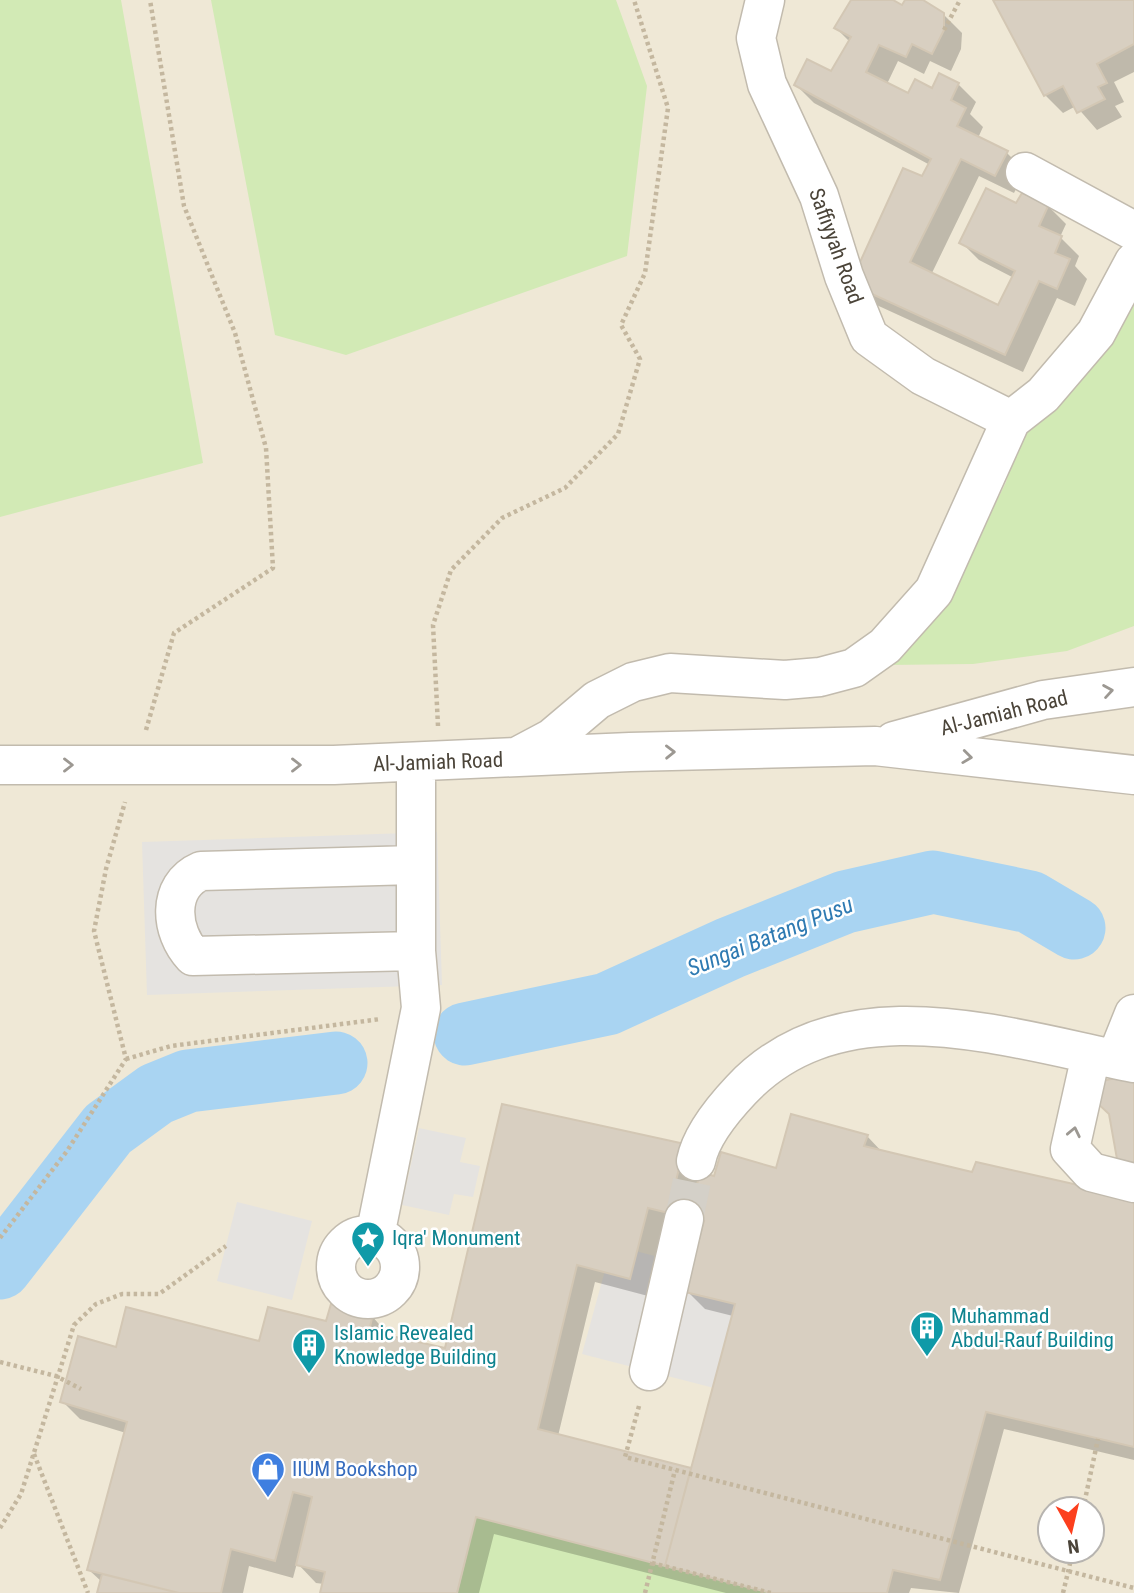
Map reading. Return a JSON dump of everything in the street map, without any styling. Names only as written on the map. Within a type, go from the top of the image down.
[{"type":"street","name":"Saffiyyah Road","points":[[765,0],[757,38],[766,84],[820,196],[844,276],[869,337],[923,376],[1011,421]]},
{"type":"street","points":[[1025,172],[1134,231]]},
{"type":"street","points":[[512,759],[552,738],[597,700],[633,682],[670,673],[785,680],[820,677],[854,668],[885,646],[934,591],[1011,421],[1043,395],[1096,333],[1134,262]]},
{"type":"street","points":[[630,752],[621,739],[617,724],[621,706],[633,682]]},
{"type":"street","name":"Al-Jamiah Road","points":[[875,746],[1043,701],[1134,687]]},
{"type":"street","name":"Al-Jamiah Road","points":[[0,765],[428,762],[630,752],[875,746],[1134,775]]},
{"type":"street","points":[[375,1236],[419,1016],[414,865],[428,762]]},
{"type":"street","points":[[414,865],[201,871],[188,876],[177,890],[176,925],[179,942],[193,956],[416,951]]},
{"type":"street","points":[[1134,1014],[1070,1149],[1091,1172],[1134,1183]]},
{"type":"street","points":[[696,1161],[698,1151],[728,1104],[760,1069],[790,1052],[845,1033],[897,1026],[965,1028],[1114,1059]]},
{"type":"street","points":[[649,1371],[684,1219]]},
{"type":"path","points":[[143,740],[174,633],[273,568],[266,448],[235,333],[184,206],[150,0]]},
{"type":"path","points":[[428,762],[433,625],[451,570],[502,519],[565,488],[618,435],[640,359],[621,325],[645,273],[668,108],[634,0]]},
{"type":"path","points":[[944,30],[960,0]]},
{"type":"path","points":[[125,802],[106,869],[94,931],[126,1059]]},
{"type":"path","points":[[0,1238],[67,1151],[126,1059],[172,1046],[419,1016]]},
{"type":"path","points":[[0,1528],[21,1494],[74,1325],[96,1304],[122,1294],[159,1294],[226,1246]]},
{"type":"path","points":[[0,1362],[56,1376],[81,1389]]},
{"type":"path","points":[[649,1371],[625,1457],[1134,1588]]},
{"type":"path","points":[[1086,1495],[1098,1439]]},
{"type":"path","points":[[34,1452],[89,1593]]},
{"type":"path","points":[[645,1593],[675,1470]]},
{"type":"path","points":[[652,1563],[771,1593]]},
{"type":"path","points":[[1063,1593],[1070,1565]]},
{"type":"shaded area","points":[[0,0],[1134,0],[1134,1593],[0,1593]]},
{"type":"shaded area","points":[[437,832],[442,985],[147,995],[142,842]]},
{"type":"shaded area","points":[[419,1128],[466,1138],[460,1162],[480,1166],[473,1197],[454,1194],[449,1215],[402,1205]]},
{"type":"shaded area","points":[[237,1202],[312,1221],[292,1300],[217,1281]]},
{"type":"shaded area","points":[[612,1245],[741,1278],[714,1388],[582,1354]]},
{"type":"green space","points":[[0,0],[121,0],[203,463],[0,517]]},
{"type":"green space","points":[[211,0],[616,0],[647,86],[627,256],[346,355],[275,335]]},
{"type":"green space","points":[[1134,286],[1134,626],[1067,651],[973,664],[887,665],[943,609],[1006,482],[1021,431]]},
{"type":"green space","points":[[476,1517],[771,1593],[458,1593]]},
{"type":"building","points":[[851,0],[893,0],[902,5],[905,0],[923,0],[944,13],[944,30],[932,54],[912,44],[906,57],[879,45],[866,72],[908,93],[915,79],[932,88],[939,73],[959,83],[951,100],[966,108],[957,126],[1008,151],[995,176],[961,159],[910,262],[998,305],[1015,271],[959,243],[986,188],[1016,203],[1022,193],[1049,204],[1039,226],[1062,236],[1055,253],[1070,259],[1057,289],[1039,281],[1005,355],[850,284],[903,168],[922,176],[931,159],[794,85],[807,59],[831,71],[851,37],[834,28]]},
{"type":"building","points":[[993,0],[1134,0],[1134,44],[1097,64],[1107,83],[1098,87],[1105,99],[1077,113],[1063,86],[1044,96]]},
{"type":"building","name":"Muhammad Abdul-Rauf Building","points":[[1115,1078],[1134,1082],[1134,1447],[986,1412],[940,1580],[893,1570],[887,1593],[771,1593],[665,1566],[735,1304],[685,1292],[704,1221],[689,1218],[700,1172],[714,1176],[721,1152],[776,1168],[791,1114],[868,1135],[864,1146],[972,1172],[976,1162],[1109,1192],[1117,1159],[1109,1114],[1095,1101],[1099,1082]]},
{"type":"building","name":"Islamic Revealed Knowledge Building","points":[[502,1104],[685,1144],[675,1185],[696,1191],[689,1218],[648,1208],[630,1279],[577,1265],[538,1429],[691,1468],[665,1566],[476,1517],[457,1593],[320,1593],[325,1572],[296,1565],[312,1497],[293,1492],[275,1561],[231,1549],[221,1593],[179,1593],[87,1570],[127,1422],[60,1402],[78,1336],[116,1347],[126,1307],[259,1341],[268,1307],[326,1321],[331,1304],[373,1314],[369,1331],[445,1348]]},
{"type":"building","points":[[102,1574],[179,1593],[97,1593]]},
{"type":"waterway","name":"Sungai Batang Pusu","points":[[465,1034],[607,1004],[730,948],[845,902],[933,882],[1030,902],[1074,928]]},
{"type":"waterway","name":"Sungai Batang Pusu","points":[[0,1268],[108,1129],[156,1094],[188,1081],[336,1063]]},
{"type":"tunnel","points":[[684,1219],[696,1161]]},
{"type":"place","name":"Iqra' Monument","points":[[368,1268]]},
{"type":"place","name":"Muhammad Abdul-Rauf Building","points":[[927,1358]]},
{"type":"place","name":"Islamic Revealed Knowledge Building","points":[[309,1375]]},
{"type":"place","name":"IIUM Bookshop","points":[[268,1499]]}]
